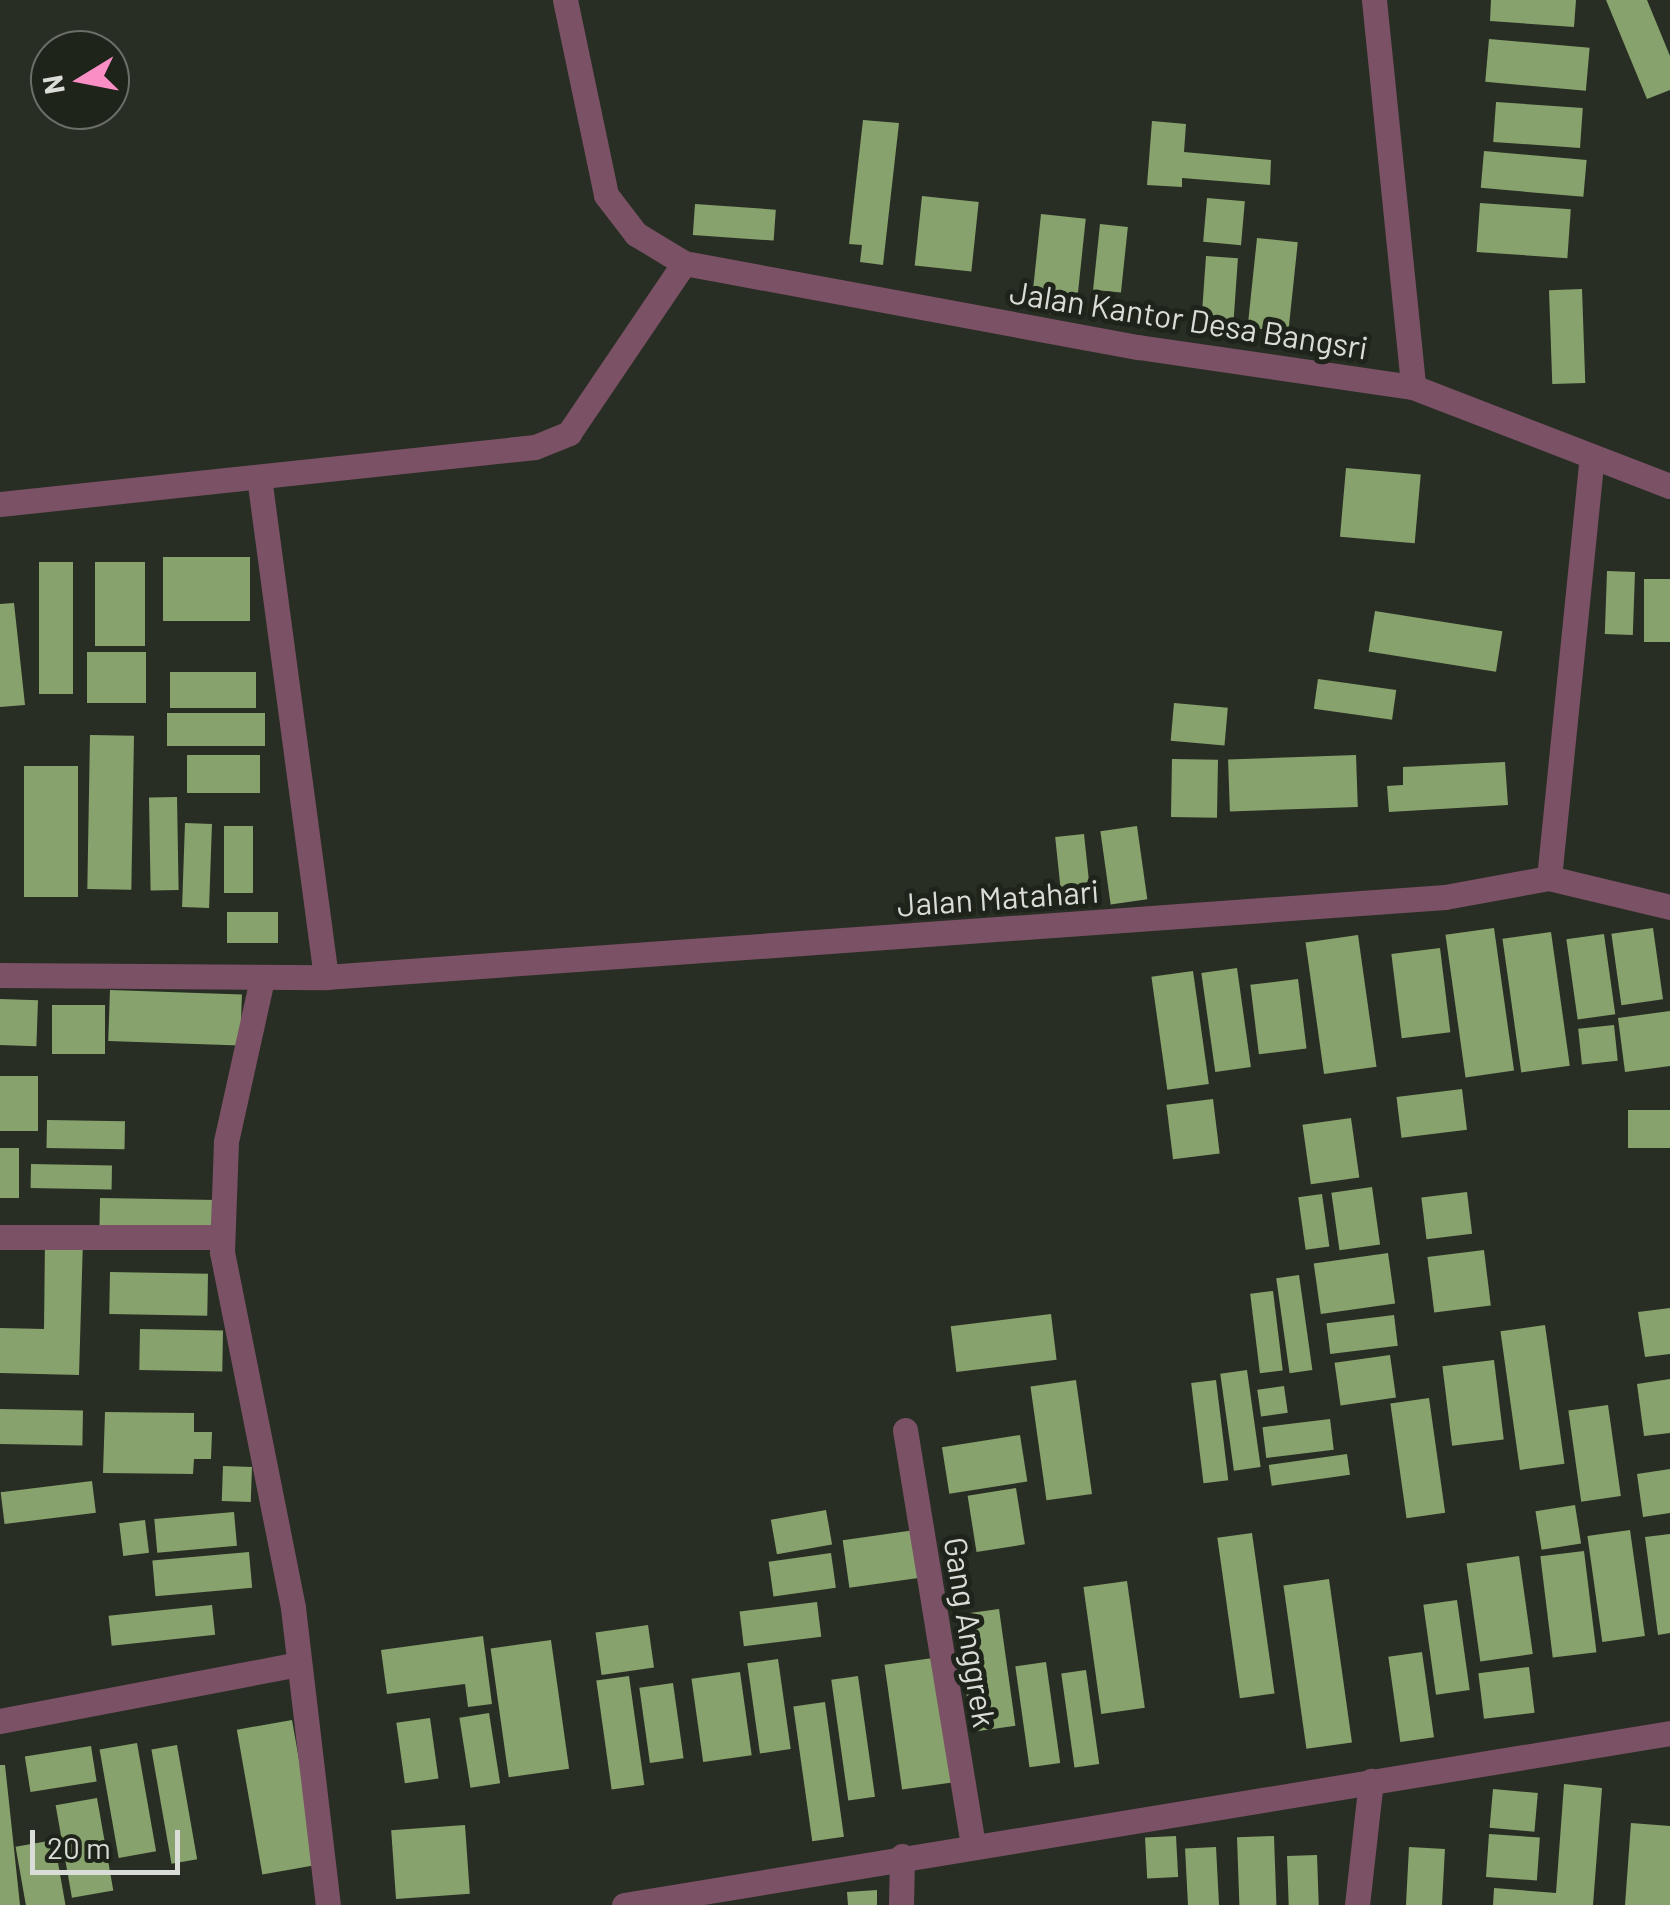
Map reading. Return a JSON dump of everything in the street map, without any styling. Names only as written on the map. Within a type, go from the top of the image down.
[{"type":"street","points":[[0,504],[535,447],[569,433],[684,263],[636,234],[606,195],[565,0]]},
{"type":"street","points":[[1374,0],[1413,386]]},
{"type":"street","name":"Jalan Kantor Desa Bangsri","points":[[684,263],[1138,348],[1413,386],[1670,486]]},
{"type":"street","points":[[1549,878],[1592,456]]},
{"type":"street","points":[[259,476],[326,977]]},
{"type":"street","name":"Jalan Matahari","points":[[0,976],[326,977],[1445,898],[1549,878],[1670,907]]},
{"type":"street","points":[[262,979],[226,1142],[222,1237],[300,1664],[328,1905]]},
{"type":"street","points":[[0,1237],[222,1237]]},
{"type":"street","name":"Gang Anggrek","points":[[905,1430],[973,1844]]},
{"type":"street","points":[[0,1721],[300,1664]]},
{"type":"street","points":[[624,1905],[973,1844],[1670,1733]]},
{"type":"street","points":[[1357,1905],[1371,1781]]},
{"type":"street","points":[[901,1905],[902,1856]]},
{"type":"building","points":[[1491,0],[1576,0],[1574,27],[1490,21]]},
{"type":"building","points":[[1606,0],[1647,0],[1670,56],[1670,90],[1647,99]]},
{"type":"building","points":[[1489,39],[1590,48],[1586,91],[1485,82]]},
{"type":"building","points":[[1496,102],[1583,108],[1580,148],[1493,142]]},
{"type":"building","points":[[863,120],[899,123],[883,265],[860,262],[862,245],[849,244]]},
{"type":"building","points":[[1152,121],[1186,124],[1184,152],[1271,160],[1270,185],[1182,178],[1182,187],[1147,185]]},
{"type":"building","points":[[1484,151],[1587,160],[1583,197],[1481,188]]},
{"type":"building","points":[[922,196],[979,202],[971,272],[915,266]]},
{"type":"building","points":[[1207,198],[1245,201],[1241,245],[1203,242]]},
{"type":"building","points":[[1480,203],[1571,209],[1567,258],[1477,252]]},
{"type":"building","points":[[695,204],[776,210],[774,241],[693,235]]},
{"type":"building","points":[[1041,214],[1086,219],[1076,316],[1031,311]]},
{"type":"building","points":[[1100,224],[1128,227],[1121,293],[1093,290]]},
{"type":"building","points":[[1257,238],[1298,242],[1288,332],[1248,328]]},
{"type":"building","points":[[1206,256],[1238,258],[1233,330],[1201,328]]},
{"type":"building","points":[[1582,289],[1585,383],[1552,384],[1549,290]]},
{"type":"building","points":[[1346,468],[1421,475],[1415,543],[1340,537]]},
{"type":"building","points":[[163,557],[250,557],[250,621],[163,621]]},
{"type":"building","points":[[39,562],[73,562],[73,694],[39,694]]},
{"type":"building","points":[[95,562],[145,562],[145,646],[95,646]]},
{"type":"building","points":[[1607,571],[1635,572],[1633,635],[1605,634]]},
{"type":"building","points":[[1644,579],[1670,579],[1670,642],[1644,642]]},
{"type":"building","points":[[14,603],[25,705],[0,707],[0,604]]},
{"type":"building","points":[[1375,611],[1502,631],[1496,672],[1369,651]]},
{"type":"building","points":[[87,652],[146,652],[146,703],[87,703]]},
{"type":"building","points":[[170,672],[256,672],[256,708],[170,708]]},
{"type":"building","points":[[1318,679],[1396,690],[1392,720],[1314,709]]},
{"type":"building","points":[[1174,703],[1228,708],[1224,746],[1171,741]]},
{"type":"building","points":[[167,713],[265,713],[265,746],[167,746]]},
{"type":"building","points":[[90,735],[134,736],[131,890],[87,889]]},
{"type":"building","points":[[187,755],[260,755],[260,793],[187,793]]},
{"type":"building","points":[[1356,755],[1358,807],[1230,811],[1228,759]]},
{"type":"building","points":[[1172,759],[1218,760],[1217,818],[1171,817]]},
{"type":"building","points":[[1505,762],[1508,805],[1389,812],[1387,786],[1403,785],[1403,767]]},
{"type":"building","points":[[24,766],[78,766],[78,897],[24,897]]},
{"type":"building","points":[[149,797],[177,797],[179,890],[151,890]]},
{"type":"building","points":[[185,823],[212,824],[209,908],[182,907]]},
{"type":"building","points":[[224,826],[253,826],[253,893],[224,893]]},
{"type":"building","points":[[1137,826],[1147,899],[1111,904],[1100,831]]},
{"type":"building","points":[[1084,834],[1091,905],[1063,908],[1055,837]]},
{"type":"building","points":[[227,912],[278,912],[278,943],[227,943]]},
{"type":"building","points":[[1494,928],[1514,1071],[1466,1077],[1445,935]]},
{"type":"building","points":[[1653,928],[1663,999],[1621,1005],[1611,934]]},
{"type":"building","points":[[1551,932],[1570,1066],[1521,1073],[1502,939]]},
{"type":"building","points":[[1604,934],[1615,1014],[1578,1020],[1566,939]]},
{"type":"building","points":[[1358,935],[1377,1067],[1324,1074],[1306,942]]},
{"type":"building","points":[[1440,948],[1450,1032],[1402,1038],[1391,954]]},
{"type":"building","points":[[1237,968],[1251,1067],[1215,1072],[1201,973]]},
{"type":"building","points":[[1193,971],[1209,1084],[1167,1090],[1151,977]]},
{"type":"building","points":[[1298,979],[1307,1048],[1259,1054],[1250,985]]},
{"type":"building","points":[[110,990],[242,995],[240,1046],[108,1041]]},
{"type":"building","points":[[0,999],[38,1000],[36,1046],[0,1045]]},
{"type":"building","points":[[52,1005],[105,1005],[105,1054],[52,1054]]},
{"type":"building","points":[[1670,1011],[1670,1066],[1625,1072],[1618,1018]]},
{"type":"building","points":[[1614,1025],[1618,1061],[1582,1065],[1578,1029]]},
{"type":"building","points":[[0,1076],[38,1076],[38,1131],[0,1131]]},
{"type":"building","points":[[1462,1089],[1467,1130],[1401,1138],[1396,1097]]},
{"type":"building","points":[[1213,1099],[1220,1154],[1173,1159],[1166,1105]]},
{"type":"building","points":[[1628,1110],[1670,1110],[1670,1148],[1628,1148]]},
{"type":"building","points":[[1351,1118],[1359,1177],[1311,1184],[1302,1125]]},
{"type":"building","points":[[47,1120],[125,1121],[124,1149],[47,1148]]},
{"type":"building","points":[[0,1148],[19,1148],[19,1198],[0,1198]]},
{"type":"building","points":[[31,1164],[112,1165],[112,1189],[31,1188]]},
{"type":"building","points":[[1372,1187],[1380,1244],[1339,1250],[1331,1193]]},
{"type":"building","points":[[1467,1192],[1472,1234],[1426,1239],[1421,1198]]},
{"type":"building","points":[[1322,1194],[1329,1246],[1306,1250],[1298,1197]]},
{"type":"building","points":[[100,1198],[217,1200],[216,1230],[99,1228]]},
{"type":"building","points":[[45,1239],[83,1240],[79,1375],[0,1373],[0,1328],[44,1329]]},
{"type":"building","points":[[1484,1250],[1491,1306],[1434,1313],[1427,1257]]},
{"type":"building","points":[[1388,1253],[1395,1304],[1321,1314],[1314,1263]]},
{"type":"building","points":[[110,1272],[208,1274],[207,1316],[109,1314]]},
{"type":"building","points":[[1299,1275],[1312,1370],[1290,1373],[1276,1278]]},
{"type":"building","points":[[1273,1291],[1283,1370],[1260,1373],[1250,1294]]},
{"type":"building","points":[[1670,1308],[1670,1354],[1645,1357],[1638,1312]]},
{"type":"building","points":[[1051,1314],[1057,1360],[956,1372],[951,1326]]},
{"type":"building","points":[[1394,1315],[1398,1346],[1330,1354],[1327,1323]]},
{"type":"building","points":[[1545,1325],[1564,1464],[1520,1470],[1500,1331]]},
{"type":"building","points":[[140,1329],[223,1330],[222,1371],[139,1370]]},
{"type":"building","points":[[1390,1355],[1396,1398],[1341,1405],[1335,1363]]},
{"type":"building","points":[[1494,1360],[1504,1439],[1452,1446],[1442,1366]]},
{"type":"building","points":[[1247,1370],[1261,1467],[1234,1471],[1220,1374]]},
{"type":"building","points":[[1670,1379],[1670,1433],[1644,1436],[1637,1384]]},
{"type":"building","points":[[1076,1380],[1092,1494],[1046,1500],[1030,1386]]},
{"type":"building","points":[[1216,1380],[1228,1480],[1203,1483],[1191,1383]]},
{"type":"building","points":[[1284,1386],[1288,1413],[1261,1416],[1257,1390]]},
{"type":"building","points":[[1429,1398],[1445,1513],[1407,1518],[1390,1403]]},
{"type":"building","points":[[1608,1405],[1621,1496],[1581,1502],[1568,1411]]},
{"type":"building","points":[[0,1409],[83,1410],[82,1445],[0,1444]]},
{"type":"building","points":[[105,1412],[194,1413],[194,1432],[212,1432],[211,1459],[194,1459],[193,1474],[103,1473]]},
{"type":"building","points":[[1330,1419],[1334,1450],[1266,1458],[1263,1427]]},
{"type":"building","points":[[1020,1435],[1027,1481],[949,1494],[942,1447]]},
{"type":"building","points":[[1347,1454],[1350,1475],[1272,1486],[1269,1465]]},
{"type":"building","points":[[223,1466],[252,1467],[251,1502],[222,1501]]},
{"type":"building","points":[[1670,1469],[1670,1513],[1643,1517],[1637,1474]]},
{"type":"building","points":[[92,1481],[96,1513],[5,1524],[1,1492]]},
{"type":"building","points":[[1016,1488],[1025,1544],[977,1552],[968,1496]]},
{"type":"building","points":[[1575,1505],[1581,1544],[1542,1550],[1535,1511]]},
{"type":"building","points":[[826,1510],[832,1544],[777,1554],[771,1520]]},
{"type":"building","points":[[234,1512],[237,1546],[157,1553],[154,1519]]},
{"type":"building","points":[[145,1520],[149,1553],[123,1556],[119,1523]]},
{"type":"building","points":[[915,1530],[922,1578],[849,1588],[843,1540]]},
{"type":"building","points":[[1630,1530],[1645,1636],[1602,1642],[1587,1536]]},
{"type":"building","points":[[1252,1533],[1275,1693],[1240,1698],[1217,1538]]},
{"type":"building","points":[[1670,1534],[1670,1633],[1658,1635],[1645,1537]]},
{"type":"building","points":[[1584,1551],[1596,1652],[1553,1658],[1540,1556]]},
{"type":"building","points":[[249,1552],[252,1588],[156,1596],[152,1560]]},
{"type":"building","points":[[831,1553],[836,1588],[773,1596],[769,1562]]},
{"type":"building","points":[[1519,1556],[1533,1654],[1480,1661],[1467,1563]]},
{"type":"building","points":[[1329,1579],[1352,1742],[1306,1749],[1283,1585]]},
{"type":"building","points":[[1127,1581],[1145,1708],[1101,1714],[1083,1587]]},
{"type":"building","points":[[1457,1600],[1470,1690],[1436,1695],[1423,1605]]},
{"type":"building","points":[[817,1602],[821,1637],[744,1646],[740,1612]]},
{"type":"building","points":[[212,1605],[215,1635],[112,1646],[109,1616]]},
{"type":"building","points":[[999,1609],[1015,1726],[972,1732],[955,1615]]},
{"type":"building","points":[[648,1625],[654,1668],[602,1675],[596,1632]]},
{"type":"building","points":[[483,1636],[492,1704],[468,1707],[465,1684],[387,1694],[381,1650]]},
{"type":"building","points":[[551,1640],[569,1769],[509,1777],[491,1648]]},
{"type":"building","points":[[1422,1652],[1434,1737],[1400,1742],[1388,1657]]},
{"type":"building","points":[[940,1657],[958,1782],[902,1790],[885,1665]]},
{"type":"building","points":[[778,1659],[791,1749],[760,1753],[747,1663]]},
{"type":"building","points":[[1046,1662],[1060,1763],[1029,1767],[1015,1666]]},
{"type":"building","points":[[1529,1667],[1535,1713],[1484,1719],[1478,1673]]},
{"type":"building","points":[[1086,1670],[1099,1764],[1074,1768],[1061,1673]]},
{"type":"building","points":[[740,1672],[752,1755],[703,1762],[691,1679]]},
{"type":"building","points":[[629,1676],[644,1785],[612,1790],[596,1681]]},
{"type":"building","points":[[858,1676],[875,1797],[848,1801],[831,1680]]},
{"type":"building","points":[[673,1683],[684,1758],[650,1763],[639,1688]]},
{"type":"building","points":[[825,1702],[844,1837],[812,1841],[793,1706]]},
{"type":"building","points":[[489,1713],[500,1783],[470,1788],[459,1718]]},
{"type":"building","points":[[430,1718],[438,1778],[405,1783],[396,1723]]},
{"type":"building","points":[[292,1720],[318,1865],[262,1874],[237,1730]]},
{"type":"building","points":[[137,1743],[156,1851],[119,1858],[100,1750]]},
{"type":"building","points":[[177,1745],[197,1859],[172,1864],[151,1750]]},
{"type":"building","points":[[91,1746],[97,1782],[30,1792],[25,1756]]},
{"type":"building","points":[[0,1765],[5,1765],[20,1905],[0,1905]]},
{"type":"building","points":[[1564,1784],[1602,1788],[1593,1905],[1493,1905],[1494,1888],[1556,1893]]},
{"type":"building","points":[[1493,1789],[1538,1793],[1534,1832],[1490,1828]]},
{"type":"building","points":[[97,1798],[113,1891],[72,1898],[56,1805]]},
{"type":"building","points":[[1631,1823],[1670,1826],[1670,1905],[1625,1905]]},
{"type":"building","points":[[465,1825],[470,1894],[396,1899],[391,1830]]},
{"type":"building","points":[[1489,1834],[1540,1838],[1537,1880],[1486,1877]]},
{"type":"building","points":[[1176,1836],[1178,1877],[1147,1879],[1145,1838]]},
{"type":"building","points":[[1274,1836],[1276,1905],[1239,1905],[1237,1837]]},
{"type":"building","points":[[54,1840],[65,1905],[26,1905],[16,1847]]},
{"type":"building","points":[[1216,1847],[1219,1905],[1188,1905],[1185,1849]]},
{"type":"building","points":[[1409,1847],[1445,1849],[1442,1905],[1406,1905]]},
{"type":"building","points":[[1317,1855],[1319,1905],[1289,1905],[1287,1856]]},
{"type":"building","points":[[877,1890],[877,1905],[848,1905],[847,1892]]}]
